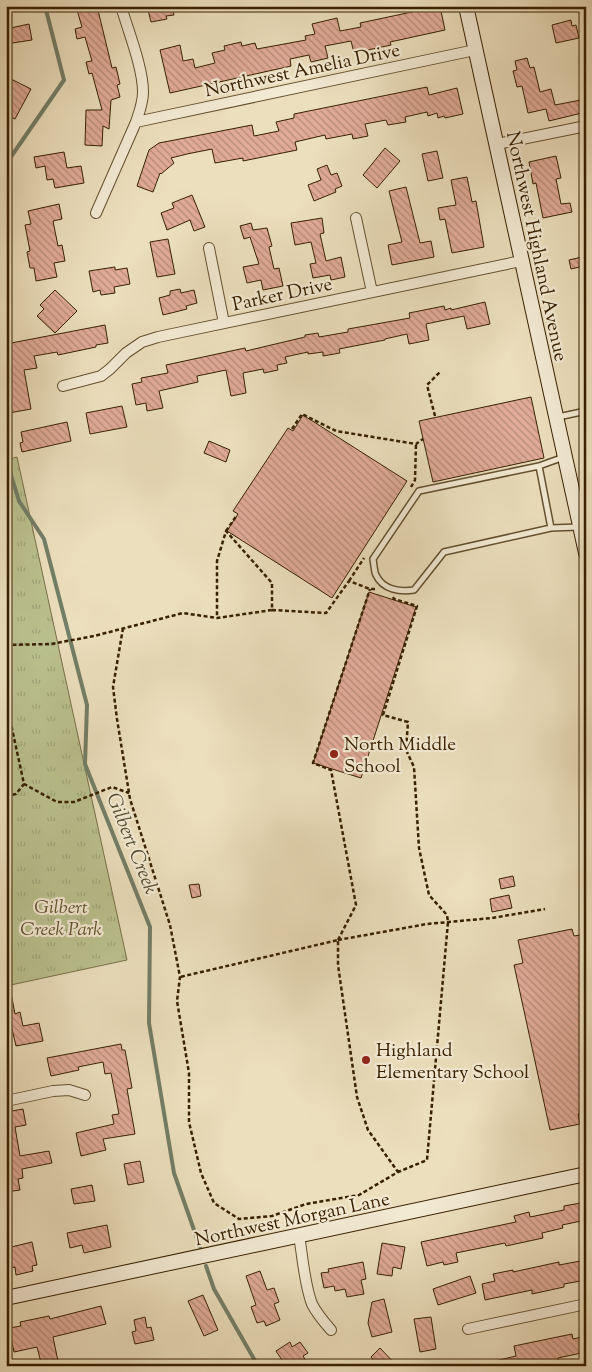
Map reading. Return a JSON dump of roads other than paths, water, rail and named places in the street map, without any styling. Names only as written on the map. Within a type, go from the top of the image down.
[{"type":"street","points":[[96,213],[136,122],[143,93],[142,79],[121,6]]},
{"type":"street","name":"Northwest Highland Avenue","points":[[466,6],[555,418],[583,526],[586,553]]},
{"type":"street","name":"Northwest Amelia Drive","points":[[136,122],[475,50]]},
{"type":"street","points":[[497,144],[586,126]]},
{"type":"street","points":[[356,218],[372,292]]},
{"type":"street","points":[[209,248],[224,323]]},
{"type":"street","name":"Parker Drive","points":[[63,386],[101,376],[126,353],[142,342],[158,337],[521,261]]},
{"type":"street","points":[[6,1101],[54,1091],[69,1090],[85,1095]]},
{"type":"street","name":"Northwest Morgan Lane","points":[[6,1298],[586,1174]]},
{"type":"street","points":[[299,1236],[309,1295],[321,1318],[331,1330]]},
{"type":"street","points":[[468,1329],[586,1304]]},
{"type":"lane","points":[[555,418],[586,411]]},
{"type":"lane","points":[[564,457],[539,466],[419,491],[373,560],[377,576],[388,587],[400,592],[414,590],[444,552],[551,528],[583,526]]},
{"type":"lane","points":[[539,466],[551,528]]},
{"type":"waterway","name":"Gilbert Creek","points":[[6,164],[64,80],[45,6]]},
{"type":"waterway","name":"Gilbert Creek","points":[[6,459],[19,501],[44,539],[87,705],[85,764],[150,927],[149,1023],[174,1173],[200,1247]]},
{"type":"waterway","name":"Gilbert Creek","points":[[206,1266],[214,1289],[258,1366]]},
{"type":"place","name":"North Middle School","points":[[334,754]]},
{"type":"place","name":"Highland Elementary School","points":[[366,1060]]},
{"type":"park label","name":"Gilbert Creek Park","points":[[61,917]]}]
